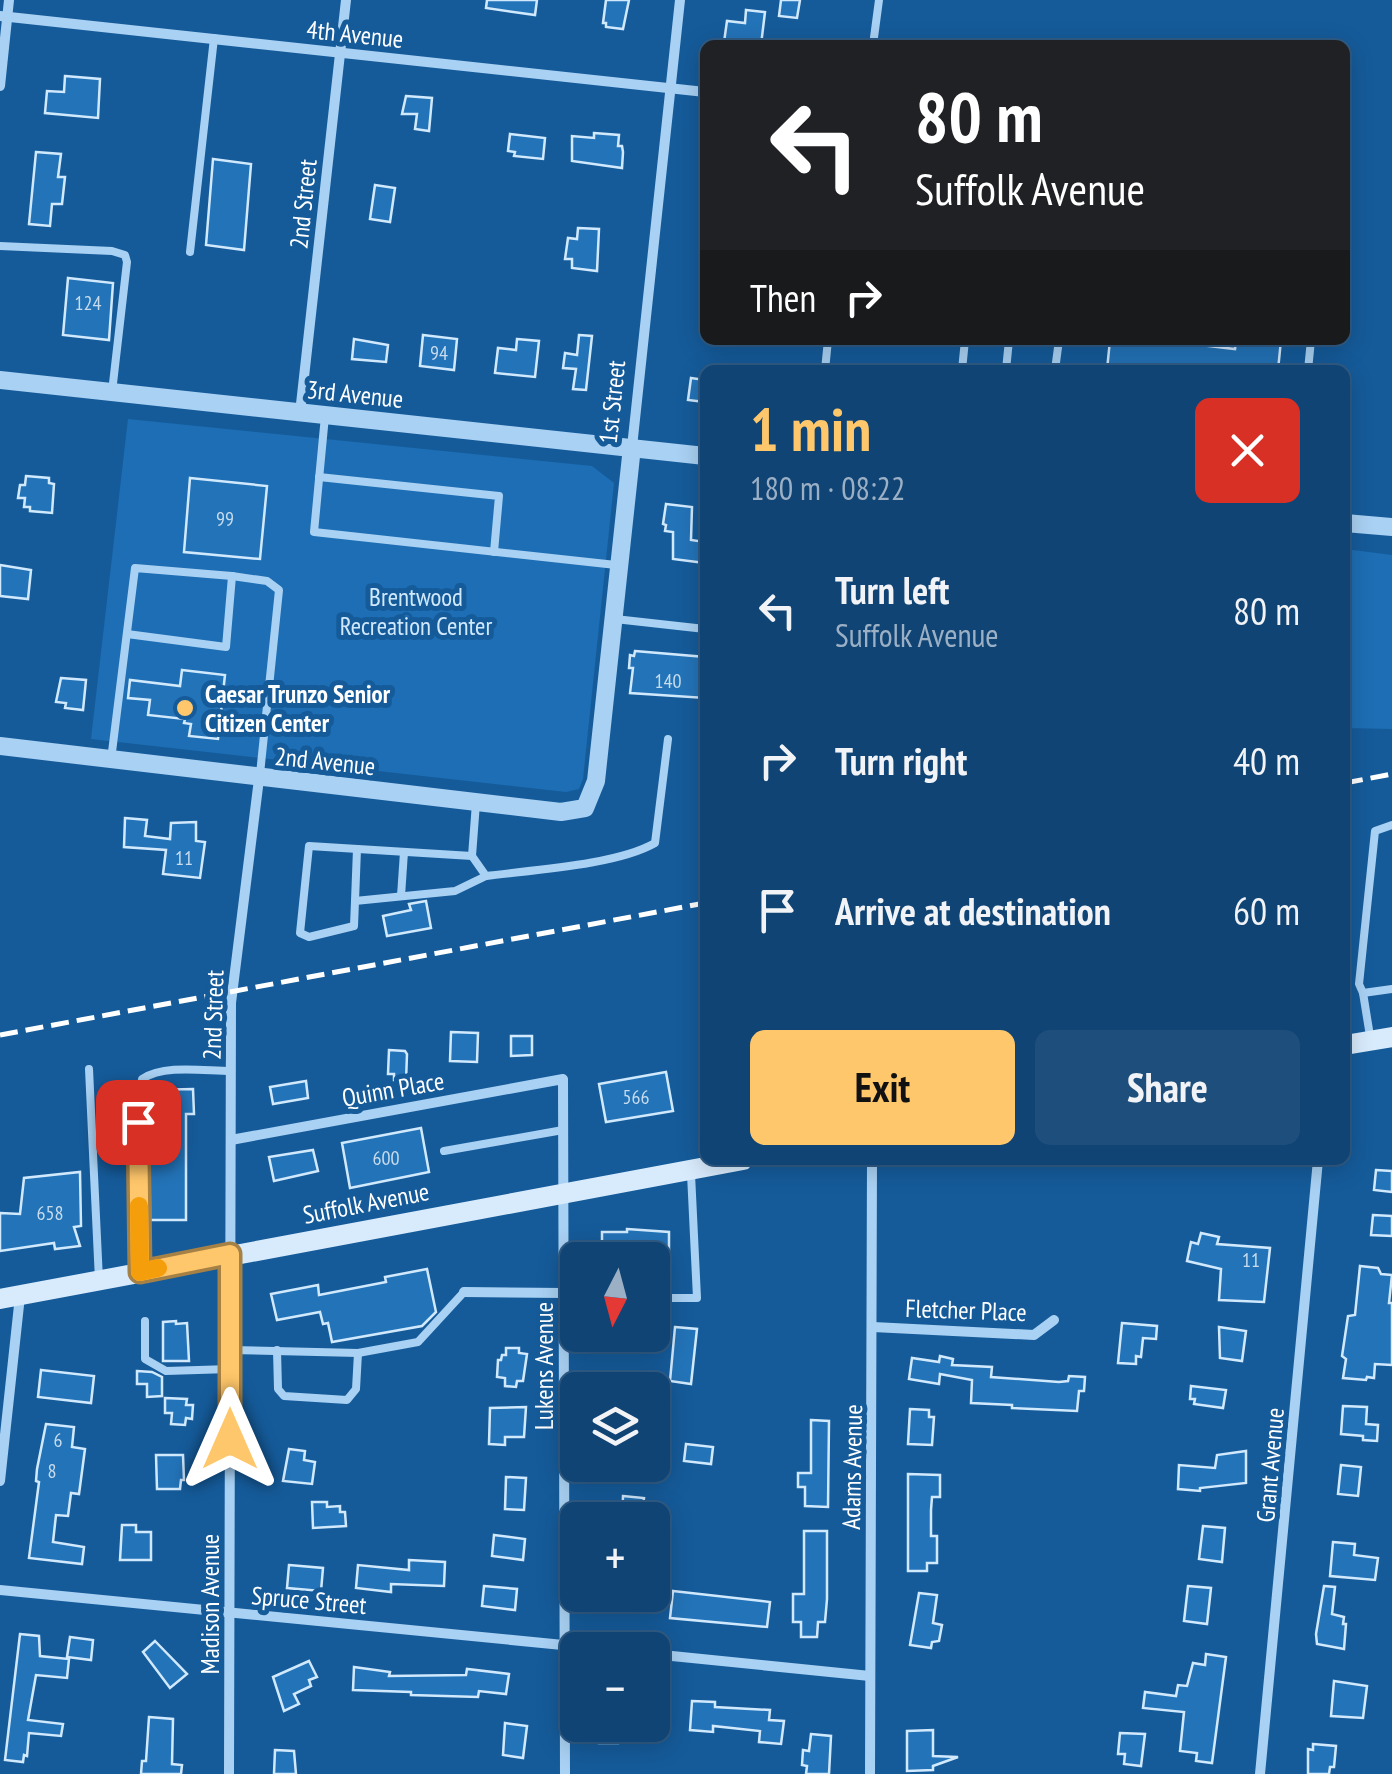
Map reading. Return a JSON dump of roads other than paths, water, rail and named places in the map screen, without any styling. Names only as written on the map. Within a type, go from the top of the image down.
[{"type":"main road","points":[[1350,1045],[1392,1037]]},
{"type":"main road","name":"Suffolk Avenue","points":[[10,1298],[714,1165]]},
{"type":"street","points":[[0,86],[4,17],[9,0]]},
{"type":"street","name":"2nd Street","points":[[300,413],[346,0]]},
{"type":"street","name":"1st Street","points":[[585,808],[596,782],[616,619],[680,0]]},
{"type":"street","name":"4th Avenue","points":[[4,17],[700,91]]},
{"type":"street","name":"3rd Avenue","points":[[0,380],[700,455]]},
{"type":"street","points":[[1350,524],[1392,528]]},
{"type":"street","name":"2nd Avenue","points":[[0,746],[476,803],[561,812],[585,808]]},
{"type":"street","name":"2nd Street","points":[[230,1254],[232,992],[259,779]]},
{"type":"street","name":"Quinn Place","points":[[231,1140],[563,1079]]},
{"type":"street","name":"Lukens Avenue","points":[[563,1079],[564,1242]]},
{"type":"street","name":"Adams Avenue","points":[[870,1774],[872,1165]]},
{"type":"street","name":"Grant Avenue","points":[[1260,1774],[1318,1165]]},
{"type":"street","name":"Madison Avenue","points":[[230,1254],[230,1774]]},
{"type":"street","points":[[464,1292],[560,1293]]},
{"type":"street","points":[[0,1481],[10,1298]]},
{"type":"street","name":"Fletcher Place","points":[[873,1327],[1034,1334],[1054,1320]]},
{"type":"street","name":"Lukens Avenue","points":[[564,1352],[565,1632]]},
{"type":"street","name":"Spruce Street","points":[[0,1590],[560,1645]]},
{"type":"street","points":[[670,1656],[870,1676]]},
{"type":"street","name":"Lukens Avenue","points":[[565,1742],[565,1774]]},
{"type":"lane","points":[[874,40],[879,0]]},
{"type":"lane","points":[[190,252],[214,38]]},
{"type":"lane","points":[[0,246],[126,255],[112,392]]},
{"type":"lane","points":[[325,416],[314,532],[621,566]]},
{"type":"lane","points":[[319,477],[499,496],[494,552]]},
{"type":"lane","points":[[111,760],[135,568],[232,576],[267,581],[278,590],[259,779]]},
{"type":"lane","points":[[126,634],[226,646],[232,576]]},
{"type":"lane","points":[[616,619],[700,628]]},
{"type":"lane","points":[[355,901],[455,890],[486,876],[645,849],[655,843],[668,739]]},
{"type":"lane","points":[[476,803],[472,856],[486,876]]},
{"type":"lane","points":[[1370,1041],[1364,993],[1359,984],[1374,831],[1392,825]]},
{"type":"lane","points":[[357,849],[354,926],[308,936],[300,933],[309,846],[472,856]]},
{"type":"lane","points":[[401,896],[404,852]]},
{"type":"lane","points":[[1364,993],[1392,988]]},
{"type":"lane","points":[[89,1070],[98,1280]]},
{"type":"lane","points":[[140,1272],[138,1122],[142,1080],[150,1074],[173,1071],[231,1071]]},
{"type":"lane","points":[[444,1151],[564,1130]]},
{"type":"lane","points":[[670,1298],[696,1298],[690,1169]]},
{"type":"lane","points":[[230,1350],[358,1352],[418,1342],[446,1316],[464,1292]]},
{"type":"lane","points":[[145,1322],[145,1360],[166,1371],[230,1369]]},
{"type":"lane","points":[[277,1350],[278,1389],[284,1396],[347,1400],[356,1389],[358,1352]]},
{"type":"railway","points":[[1350,782],[1392,774]]},
{"type":"railway","points":[[0,1035],[700,904]]},
{"type":"place","name":"Caesar Trunzo Senior Citizen Center","points":[[185,708]]},
{"type":"park label","name":"Brentwood Recreation Center","points":[[416,612]]}]
